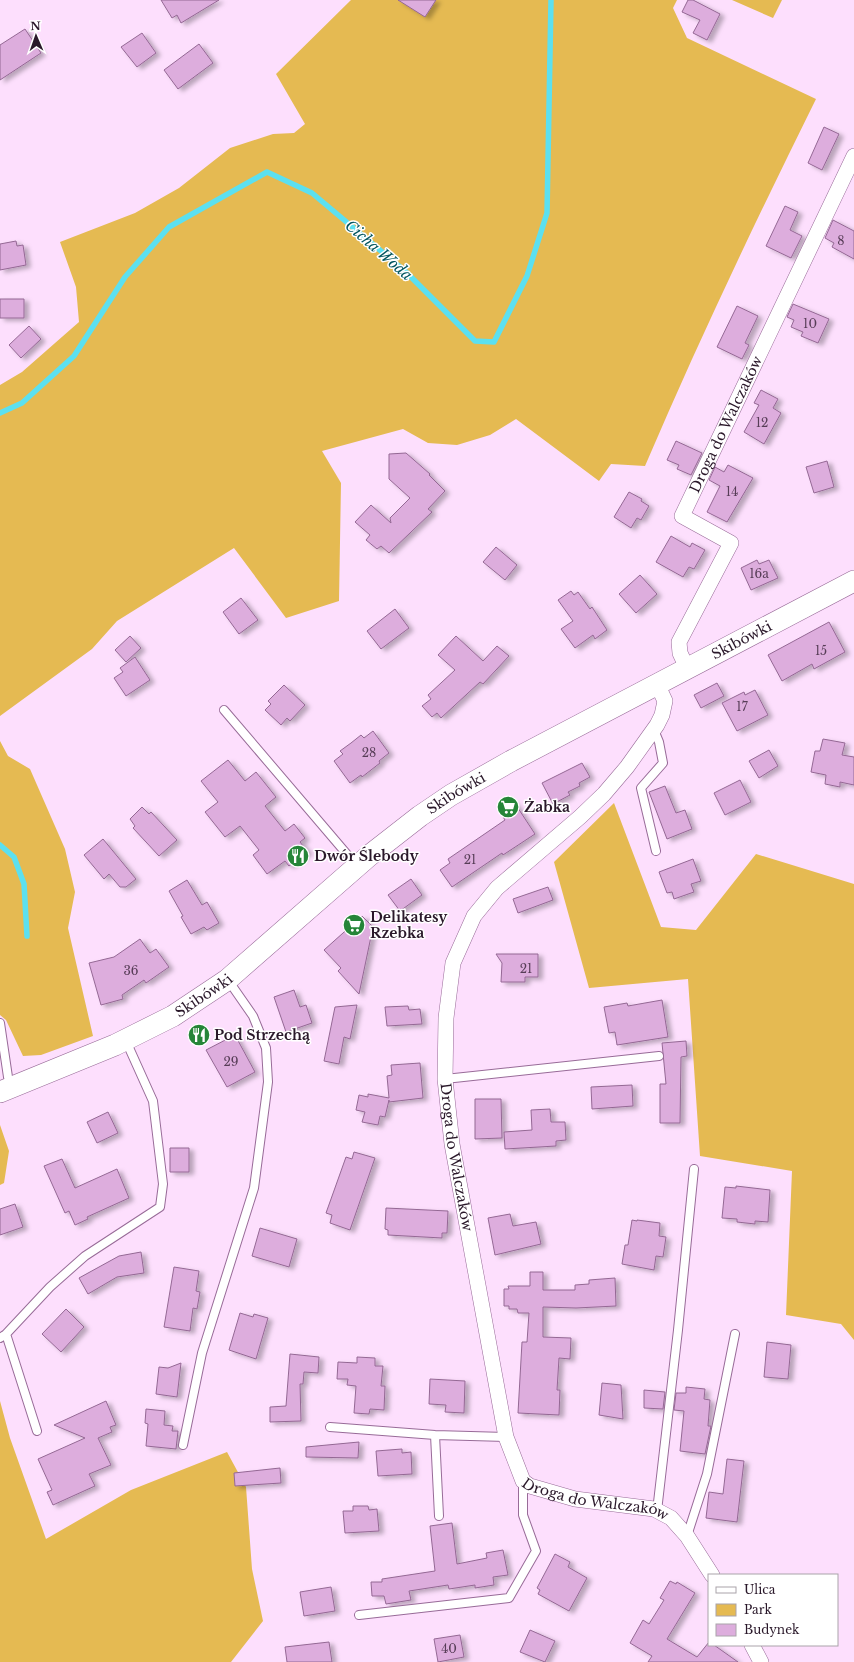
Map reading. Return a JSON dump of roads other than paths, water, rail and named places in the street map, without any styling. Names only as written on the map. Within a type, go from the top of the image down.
[{"type":"main road","name":"Skibówki","points":[[6,1090],[125,1040],[173,1016],[227,980],[358,867],[420,816],[451,795],[497,768],[854,581]]},
{"type":"street","name":"Droga do Walczaków","points":[[687,668],[680,653],[679,642],[731,543],[682,516],[854,156]]},
{"type":"street","name":"Droga do Walczaków","points":[[657,684],[663,696],[665,706],[654,730],[627,767],[604,794],[580,817],[498,888],[474,916],[453,963],[446,1018],[445,1079],[452,1144],[506,1437],[522,1481],[530,1486],[575,1499],[654,1509],[671,1518],[687,1536],[711,1574]]},
{"type":"street","points":[[753,1646],[761,1662]]},
{"type":"lane","points":[[224,710],[358,867]]},
{"type":"lane","points":[[654,730],[659,742],[663,763],[641,788],[656,852]]},
{"type":"lane","points":[[183,1446],[202,1352],[254,1188],[268,1082],[266,1048],[253,1016],[227,980]]},
{"type":"lane","points":[[0,1023],[8,1077],[6,1090]]},
{"type":"lane","points":[[37,1431],[3,1336],[50,1287],[85,1256],[160,1208],[163,1184],[153,1100],[125,1040]]},
{"type":"lane","points":[[445,1079],[658,1056]]},
{"type":"lane","points":[[657,1511],[676,1353],[694,1169]]},
{"type":"lane","points":[[687,1536],[706,1474],[735,1334]]},
{"type":"lane","points":[[330,1427],[435,1435],[506,1437]]},
{"type":"lane","points":[[435,1435],[439,1516]]},
{"type":"lane","points":[[359,1615],[509,1598],[536,1551],[523,1515],[522,1481]]},
{"type":"waterway","name":"Cicha Woda","points":[[0,413],[22,403],[74,356],[125,277],[169,227],[267,172],[312,193],[406,272],[475,341],[494,342],[527,276],[547,213],[551,0]]},
{"type":"waterway","points":[[0,845],[14,857],[24,884],[27,936]]},
{"type":"place","name":"Żabka","points":[[508,807]]},
{"type":"place","name":"Dwór Ślebody","points":[[298,856]]},
{"type":"place","name":"Delikatesy Rzebka","points":[[354,925]]},
{"type":"place","name":"Pod Strzechą","points":[[199,1035]]}]
